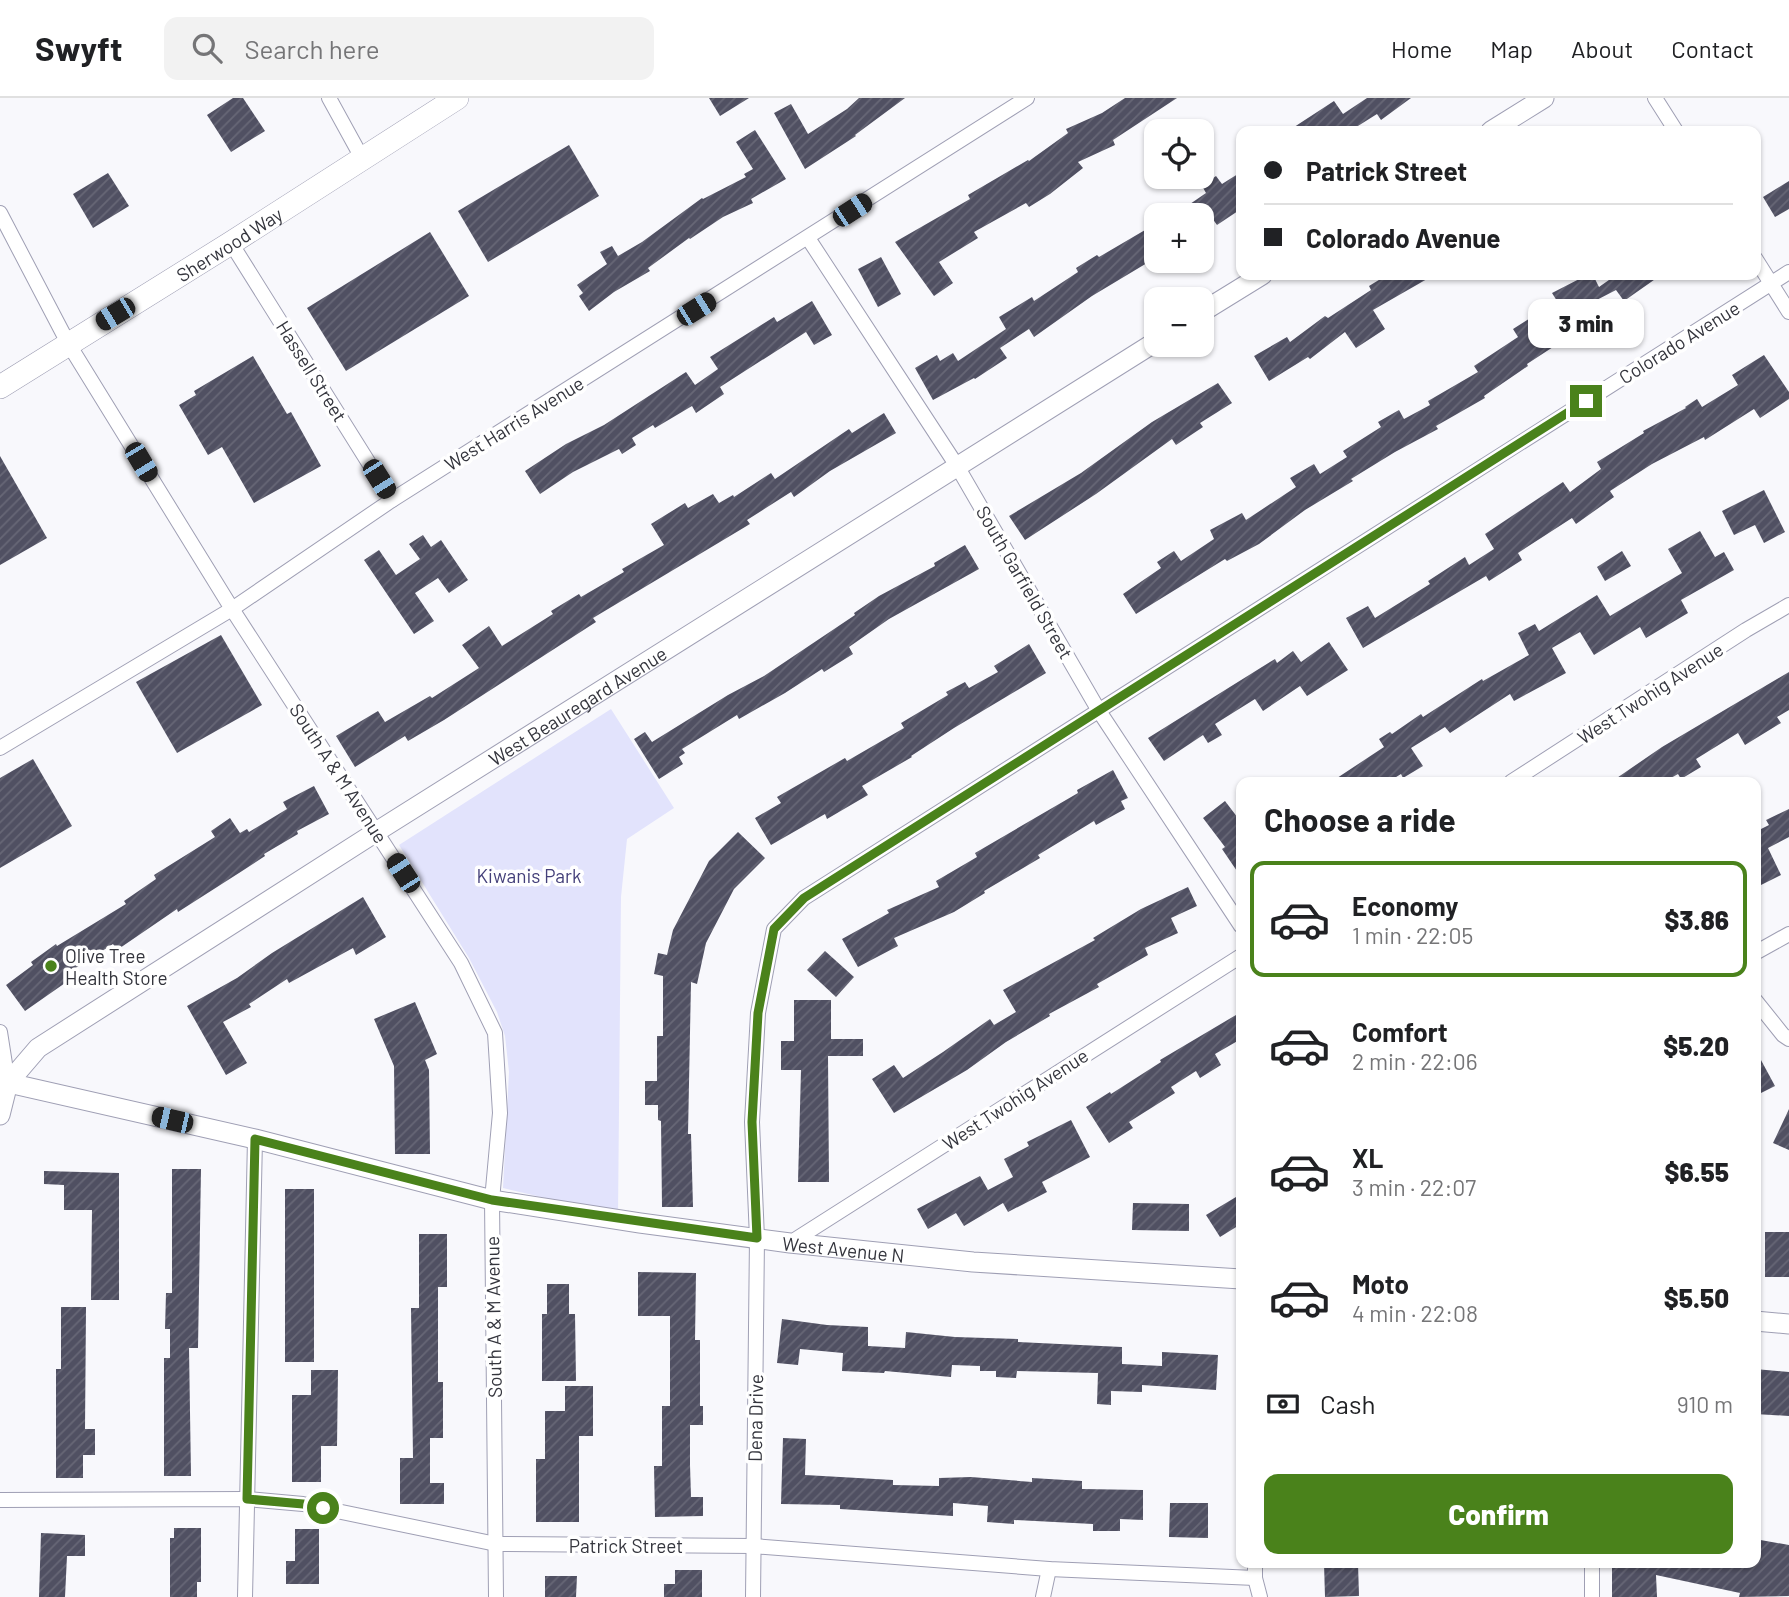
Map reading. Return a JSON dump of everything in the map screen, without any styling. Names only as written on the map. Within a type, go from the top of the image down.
[{"type":"main road","name":"Sherwood Way","points":[[0,387],[232,243],[457,98]]},
{"type":"street","points":[[329,98],[362,158]]},
{"type":"street","name":"West Harris Avenue","points":[[0,748],[232,609],[392,500],[1027,98]]},
{"type":"street","points":[[1499,126],[1544,98]]},
{"type":"street","points":[[1655,98],[1673,126]]},
{"type":"street","name":"South A & M Avenue","points":[[0,213],[68,343],[232,609],[461,963],[495,1033],[500,1113],[492,1200],[496,1597]]},
{"type":"street","name":"South Garfield Street","points":[[808,238],[957,466],[1099,711],[1236,918]]},
{"type":"street","name":"Hassell Street","points":[[232,243],[392,500]]},
{"type":"street","points":[[1761,267],[1789,312]]},
{"type":"street","name":"Colorado Avenue","points":[[757,1238],[752,1122],[758,1013],[774,929],[804,898],[1789,272]]},
{"type":"street","points":[[1214,305],[1254,280]]},
{"type":"street","name":"West Beauregard Avenue","points":[[4,1082],[38,1048],[1144,349]]},
{"type":"street","name":"West Twohig Avenue","points":[[1519,777],[1789,605]]},
{"type":"street","points":[[1761,950],[1789,934]]},
{"type":"street","name":"West Twohig Avenue","points":[[790,1243],[1236,959]]},
{"type":"street","points":[[1761,1008],[1789,1039]]},
{"type":"street","points":[[0,1032],[4,1082],[0,1115]]},
{"type":"street","name":"West Avenue N","points":[[4,1082],[255,1139],[492,1200],[790,1243],[973,1262],[1236,1279]]},
{"type":"street","points":[[245,1597],[255,1139]]},
{"type":"street","name":"Dena Drive","points":[[753,1597],[757,1238]]},
{"type":"street","points":[[1761,1322],[1789,1324]]},
{"type":"street","name":"Patrick Street","points":[[0,1500],[247,1499],[303,1504],[496,1545],[753,1546],[1049,1569],[1255,1578]]},
{"type":"street","points":[[1255,1568],[1260,1597]]},
{"type":"street","points":[[1592,1568],[1592,1597]]},
{"type":"street","points":[[1043,1597],[1049,1569]]},
{"type":"green space","name":"Kiwanis Park","points":[[611,709],[674,808],[627,839],[621,897],[618,1215],[503,1188],[509,1072],[505,1036],[497,1012],[469,958],[399,845]]},
{"type":"building","points":[[233,98],[243,98],[265,131],[231,152],[207,115]]},
{"type":"building","points":[[709,98],[749,98],[720,116]]},
{"type":"building","points":[[859,98],[905,98],[856,136],[805,169],[774,113],[791,104],[808,134]]},
{"type":"building","points":[[1125,98],[1177,98],[1113,140],[1115,145],[1078,162],[1083,168],[1050,194],[1029,207],[1026,203],[974,232],[978,238],[939,262],[953,283],[934,296],[895,242],[970,199],[968,195],[1029,161],[1068,133],[1066,129],[1102,113]]},
{"type":"building","points":[[1367,98],[1411,98],[1381,120],[1377,114],[1358,126],[1296,126],[1334,101],[1343,114]]},
{"type":"building","points":[[755,130],[786,179],[751,199],[753,203],[723,217],[689,238],[648,268],[650,271],[614,292],[589,311],[579,296],[583,293],[577,285],[607,264],[600,252],[612,246],[618,256],[642,242],[702,198],[746,177],[744,174],[753,169],[736,142]]},
{"type":"building","points":[[569,145],[599,196],[488,262],[458,211]]},
{"type":"building","points":[[108,173],[129,206],[93,228],[73,194]]},
{"type":"building","points":[[1236,175],[1236,212],[1217,225],[1214,221],[1214,203],[1191,203],[1206,193],[1204,189],[1214,189],[1216,176],[1222,184]]},
{"type":"building","points":[[1789,181],[1789,209],[1775,217],[1763,197]]},
{"type":"building","points":[[1144,231],[1144,265],[1092,296],[1034,337],[1029,329],[1000,348],[1007,358],[975,379],[933,400],[915,368],[937,355],[940,361],[953,353],[958,361],[1006,329],[999,317],[1032,297],[1034,301],[1078,272],[1076,268],[1097,255],[1099,257]]},
{"type":"building","points":[[430,232],[469,296],[346,371],[307,308]]},
{"type":"building","points":[[881,257],[901,294],[878,307],[858,269]]},
{"type":"building","points":[[1379,280],[1425,280],[1373,310],[1385,329],[1356,348],[1345,332],[1310,359],[1308,357],[1269,381],[1254,356],[1287,337],[1290,342],[1325,316],[1328,318],[1371,290],[1369,286]]},
{"type":"building","points":[[1577,280],[1596,280],[1599,287],[1609,280],[1654,280],[1624,301],[1616,290],[1587,305],[1597,324],[1574,336],[1573,334],[1527,364],[1528,366],[1484,396],[1485,398],[1436,426],[1438,429],[1351,479],[1353,481],[1305,510],[1259,544],[1227,561],[1225,559],[1136,614],[1123,594],[1161,568],[1157,562],[1174,551],[1181,561],[1214,539],[1210,530],[1242,513],[1246,520],[1296,487],[1290,478],[1314,464],[1320,474],[1347,457],[1343,451],[1381,427],[1378,422],[1399,410],[1404,419],[1430,405],[1428,401],[1478,372],[1474,366],[1518,337],[1513,329],[1557,301],[1552,293]]},
{"type":"building","points":[[812,301],[832,335],[814,345],[806,332],[720,387],[724,394],[696,413],[692,406],[655,428],[653,425],[632,438],[636,445],[622,454],[619,449],[573,472],[540,494],[525,471],[566,444],[604,425],[686,372],[695,385],[718,369],[710,357],[774,317],[777,322]]},
{"type":"building","points":[[1764,355],[1789,392],[1789,399],[1760,418],[1754,409],[1705,440],[1704,437],[1652,464],[1610,491],[1614,497],[1576,524],[1572,518],[1518,553],[1522,560],[1489,581],[1486,576],[1363,648],[1346,618],[1368,606],[1375,618],[1430,584],[1428,581],[1465,557],[1469,565],[1494,549],[1485,534],[1563,482],[1570,492],[1601,469],[1597,462],[1697,399],[1702,407],[1738,385],[1732,375]]},
{"type":"building","points":[[253,356],[287,414],[291,412],[321,466],[254,503],[222,447],[208,455],[179,405],[196,395],[194,391]]},
{"type":"building","points":[[1218,383],[1232,403],[1200,423],[1203,427],[1176,445],[1172,439],[1096,494],[1025,540],[1009,516],[1081,473],[1152,422]]},
{"type":"building","points":[[884,413],[896,433],[830,471],[794,497],[791,492],[747,520],[750,524],[593,618],[596,622],[444,720],[408,741],[405,736],[355,767],[336,736],[378,711],[385,722],[430,696],[432,698],[479,668],[462,645],[489,626],[502,646],[553,614],[551,611],[624,572],[622,569],[664,545],[651,524],[685,503],[688,508],[713,494],[719,503],[733,495],[734,497],[771,473],[775,479],[849,429],[852,433]]},
{"type":"building","points":[[0,456],[47,538],[0,565]]},
{"type":"building","points":[[1764,490],[1785,532],[1764,543],[1755,525],[1734,535],[1722,511]]},
{"type":"building","points":[[1700,531],[1715,557],[1724,552],[1734,570],[1681,600],[1688,613],[1646,638],[1640,627],[1594,655],[1580,632],[1552,648],[1566,673],[1514,701],[1510,694],[1450,733],[1445,727],[1411,748],[1423,766],[1405,777],[1401,774],[1396,777],[1339,777],[1384,747],[1379,739],[1390,732],[1392,734],[1421,714],[1423,717],[1482,679],[1483,681],[1529,655],[1518,633],[1535,624],[1539,631],[1597,595],[1610,616],[1682,573],[1668,549]]},
{"type":"building","points":[[423,535],[431,547],[441,540],[468,580],[449,593],[438,578],[415,593],[434,621],[414,634],[364,560],[379,550],[396,575],[420,559],[409,544]]},
{"type":"building","points":[[965,545],[979,569],[889,619],[849,647],[853,654],[824,672],[822,669],[739,719],[737,715],[682,749],[685,753],[679,757],[683,764],[659,779],[634,739],[645,732],[652,742],[764,676],[879,596],[935,566],[934,563]]},
{"type":"building","points":[[1622,551],[1631,566],[1605,581],[1597,567]]},
{"type":"building","points":[[221,635],[262,705],[177,753],[136,682]]},
{"type":"building","points":[[1329,642],[1348,670],[1307,696],[1300,686],[1263,711],[1255,699],[1215,724],[1222,735],[1208,743],[1203,735],[1164,761],[1148,738],[1275,659],[1277,663],[1293,651],[1301,662]]},
{"type":"building","points":[[1029,644],[1046,673],[862,786],[868,795],[827,819],[825,814],[771,845],[755,818],[781,803],[777,797],[904,728],[901,723],[948,695],[946,692],[965,682],[969,688],[998,672],[994,666]]},
{"type":"building","points":[[1789,672],[1789,710],[1777,717],[1781,723],[1745,745],[1738,733],[1696,759],[1701,767],[1684,777],[1678,774],[1673,777],[1618,777],[1662,747]]},
{"type":"building","points":[[33,759],[72,826],[0,868],[0,778]]},
{"type":"building","points":[[1113,770],[1128,798],[1121,801],[1125,809],[1096,825],[1094,821],[954,912],[894,938],[898,946],[858,967],[842,939],[889,913],[887,910],[939,887],[936,881],[977,857],[975,853]]},
{"type":"building","points":[[314,786],[329,814],[297,831],[298,834],[239,873],[178,912],[177,909],[117,950],[113,944],[74,969],[78,974],[25,1011],[6,985],[56,944],[57,946],[126,904],[124,901],[156,879],[154,875],[215,837],[211,831],[230,818],[240,833],[247,829],[249,832],[287,809],[283,802]]},
{"type":"building","points":[[1225,801],[1236,815],[1236,870],[1222,849],[1225,847],[1203,818]]},
{"type":"building","points":[[1789,809],[1789,837],[1768,848],[1781,875],[1761,885],[1761,829],[1769,825],[1766,820]]},
{"type":"building","points":[[738,832],[765,858],[734,889],[706,943],[697,984],[691,982],[688,1134],[691,1134],[693,1207],[662,1207],[661,1121],[658,1120],[658,1105],[645,1105],[645,1081],[657,1081],[657,1036],[663,1036],[663,976],[654,974],[658,953],[667,955],[673,930],[709,861]]},
{"type":"building","points":[[1188,887],[1197,906],[1171,918],[1178,933],[1145,948],[1148,955],[1097,984],[1099,987],[1049,1014],[1050,1016],[1006,1042],[967,1070],[894,1113],[872,1079],[894,1065],[903,1078],[990,1019],[994,1025],[1016,1012],[1003,990],[1095,940],[1093,938],[1141,909]]},
{"type":"building","points":[[363,897],[386,937],[356,955],[353,948],[289,983],[287,979],[249,1004],[251,1007],[223,1022],[247,1063],[226,1075],[187,1006],[237,978],[272,953]]},
{"type":"building","points":[[825,951],[854,977],[836,997],[807,970]]},
{"type":"building","points":[[794,1000],[831,1000],[831,1039],[863,1039],[863,1056],[828,1056],[829,1182],[798,1182],[801,1070],[781,1070],[781,1041],[794,1041]]},
{"type":"building","points":[[415,1002],[437,1054],[425,1060],[429,1070],[430,1154],[395,1154],[394,1066],[374,1019]]},
{"type":"building","points":[[1236,1015],[1236,1042],[1215,1054],[1221,1065],[1200,1078],[1196,1071],[1171,1087],[1175,1093],[1129,1122],[1133,1128],[1109,1143],[1086,1107],[1110,1092],[1111,1094],[1161,1062],[1160,1060]]},
{"type":"building","points":[[1761,1060],[1775,1086],[1761,1093]]},
{"type":"building","points":[[1789,1109],[1789,1150],[1773,1143]]},
{"type":"building","points":[[1071,1120],[1090,1157],[1042,1182],[1047,1192],[1008,1212],[1003,1203],[964,1226],[956,1213],[928,1229],[917,1209],[980,1176],[988,1190],[1013,1177],[1004,1159],[1029,1146],[1027,1142]]},
{"type":"building","points":[[172,1169],[201,1169],[198,1348],[189,1348],[191,1476],[164,1476],[164,1358],[170,1358],[170,1329],[165,1329],[166,1293],[172,1293]]},
{"type":"building","points":[[44,1171],[119,1173],[119,1300],[91,1300],[92,1210],[64,1210],[64,1185],[44,1184]]},
{"type":"building","points":[[285,1189],[314,1189],[314,1362],[285,1362]]},
{"type":"building","points":[[1236,1197],[1236,1227],[1220,1237],[1206,1215]]},
{"type":"building","points":[[1133,1203],[1189,1204],[1189,1231],[1132,1230]]},
{"type":"building","points":[[1765,1232],[1789,1232],[1789,1277],[1765,1277]]},
{"type":"building","points":[[419,1234],[447,1234],[447,1287],[438,1287],[438,1382],[443,1382],[443,1438],[430,1438],[430,1483],[444,1483],[444,1504],[400,1504],[400,1458],[413,1458],[411,1308],[419,1308]]},
{"type":"building","points":[[638,1272],[696,1273],[695,1340],[700,1340],[700,1406],[703,1406],[703,1425],[690,1425],[690,1465],[691,1497],[703,1497],[703,1516],[655,1517],[654,1466],[662,1466],[662,1406],[670,1406],[670,1316],[638,1316]]},
{"type":"building","points":[[547,1284],[569,1284],[569,1314],[575,1314],[576,1381],[542,1381],[542,1314],[547,1314]]},
{"type":"building","points":[[61,1307],[86,1307],[85,1429],[95,1429],[95,1455],[83,1455],[83,1478],[56,1478],[56,1369],[61,1369]]},
{"type":"building","points":[[782,1319],[868,1327],[868,1346],[905,1348],[906,1332],[1018,1339],[1018,1342],[1122,1347],[1122,1364],[1162,1366],[1162,1352],[1218,1355],[1216,1390],[1142,1385],[1142,1392],[1111,1391],[1111,1405],[1097,1404],[1098,1373],[1017,1371],[1016,1378],[996,1377],[996,1371],[980,1371],[980,1366],[952,1365],[951,1377],[885,1371],[842,1371],[843,1353],[800,1349],[798,1365],[777,1363]]},
{"type":"building","points":[[311,1370],[338,1370],[337,1446],[321,1446],[321,1482],[292,1482],[292,1395],[311,1395]]},
{"type":"building","points":[[1761,1370],[1789,1372],[1789,1416],[1761,1414]]},
{"type":"building","points":[[565,1386],[593,1386],[593,1436],[579,1436],[579,1522],[536,1522],[536,1459],[545,1459],[545,1411],[565,1411]]},
{"type":"building","points":[[783,1438],[806,1439],[805,1475],[893,1480],[893,1485],[939,1486],[939,1478],[1082,1481],[1082,1489],[1143,1490],[1143,1520],[1120,1519],[1120,1531],[1093,1531],[1093,1524],[1014,1520],[1014,1524],[987,1522],[988,1506],[953,1503],[953,1516],[840,1509],[840,1505],[781,1504]]},
{"type":"building","points":[[1170,1503],[1208,1503],[1208,1538],[1169,1537]]},
{"type":"building","points":[[174,1528],[201,1528],[201,1582],[197,1582],[197,1597],[170,1597],[170,1538],[174,1538]]},
{"type":"building","points":[[295,1529],[319,1529],[319,1584],[286,1584],[286,1561],[295,1561]]},
{"type":"building","points":[[41,1533],[85,1535],[85,1556],[67,1556],[65,1597],[39,1597]]},
{"type":"building","points":[[1761,1540],[1789,1545],[1789,1596],[1739,1597],[1740,1593],[1656,1575],[1657,1597],[1612,1597],[1612,1568],[1761,1568]]},
{"type":"building","points":[[1324,1568],[1358,1568],[1359,1596],[1325,1597]]},
{"type":"building","points":[[675,1570],[702,1570],[702,1597],[664,1597],[664,1584],[675,1584]]},
{"type":"building","points":[[545,1576],[577,1576],[576,1597],[545,1597]]},
{"type":"place","name":"Olive Tree Health Store","points":[[51,966]]},
{"type":"route","points":[[323,1508],[247,1499],[255,1139],[492,1200],[757,1238],[752,1122],[758,1013],[774,929],[804,898],[1586,401]]}]
